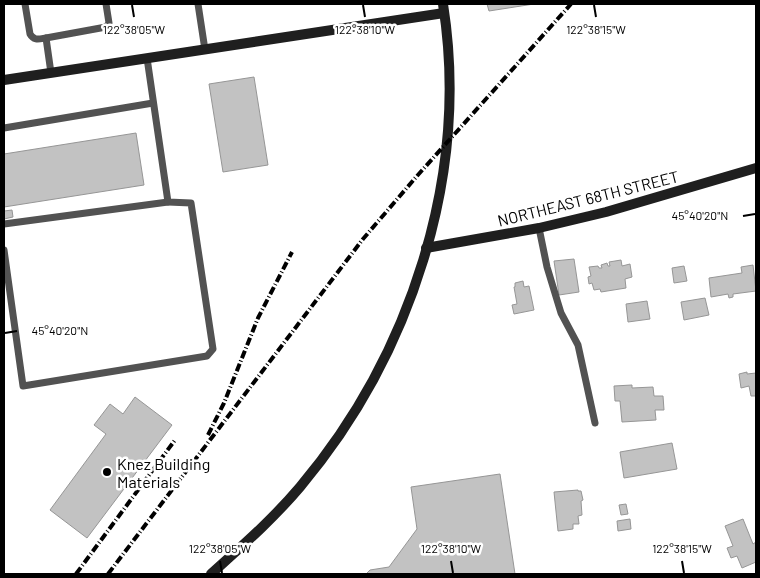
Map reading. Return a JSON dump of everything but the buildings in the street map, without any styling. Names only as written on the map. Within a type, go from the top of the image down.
[{"type":"street","points":[[4,80],[205,50],[444,8],[449,58],[448,141],[437,204],[412,296],[387,356],[353,414],[328,451],[300,487],[261,528],[211,574]]},
{"type":"street","name":"NORTHEAST 68TH STREET","points":[[426,248],[539,228],[606,212],[756,168]]},
{"type":"lane","points":[[25,4],[30,34],[35,39],[106,27],[109,23],[106,4]]},
{"type":"lane","points":[[198,4],[205,50]]},
{"type":"lane","points":[[46,38],[51,73]]},
{"type":"lane","points":[[147,58],[168,202]]},
{"type":"lane","points":[[4,128],[153,103]]},
{"type":"lane","points":[[4,224],[168,202],[191,203],[213,349],[207,356],[23,386],[4,250]]},
{"type":"lane","points":[[539,228],[547,266],[561,313],[578,345],[595,423]]},
{"type":"railway","points":[[108,574],[363,239],[571,4]]},
{"type":"railway","points":[[208,435],[224,403],[258,318],[292,252]]},
{"type":"railway","points":[[76,574],[175,440]]},
{"type":"place","name":"Knez Building Materials","points":[[107,472]]}]
